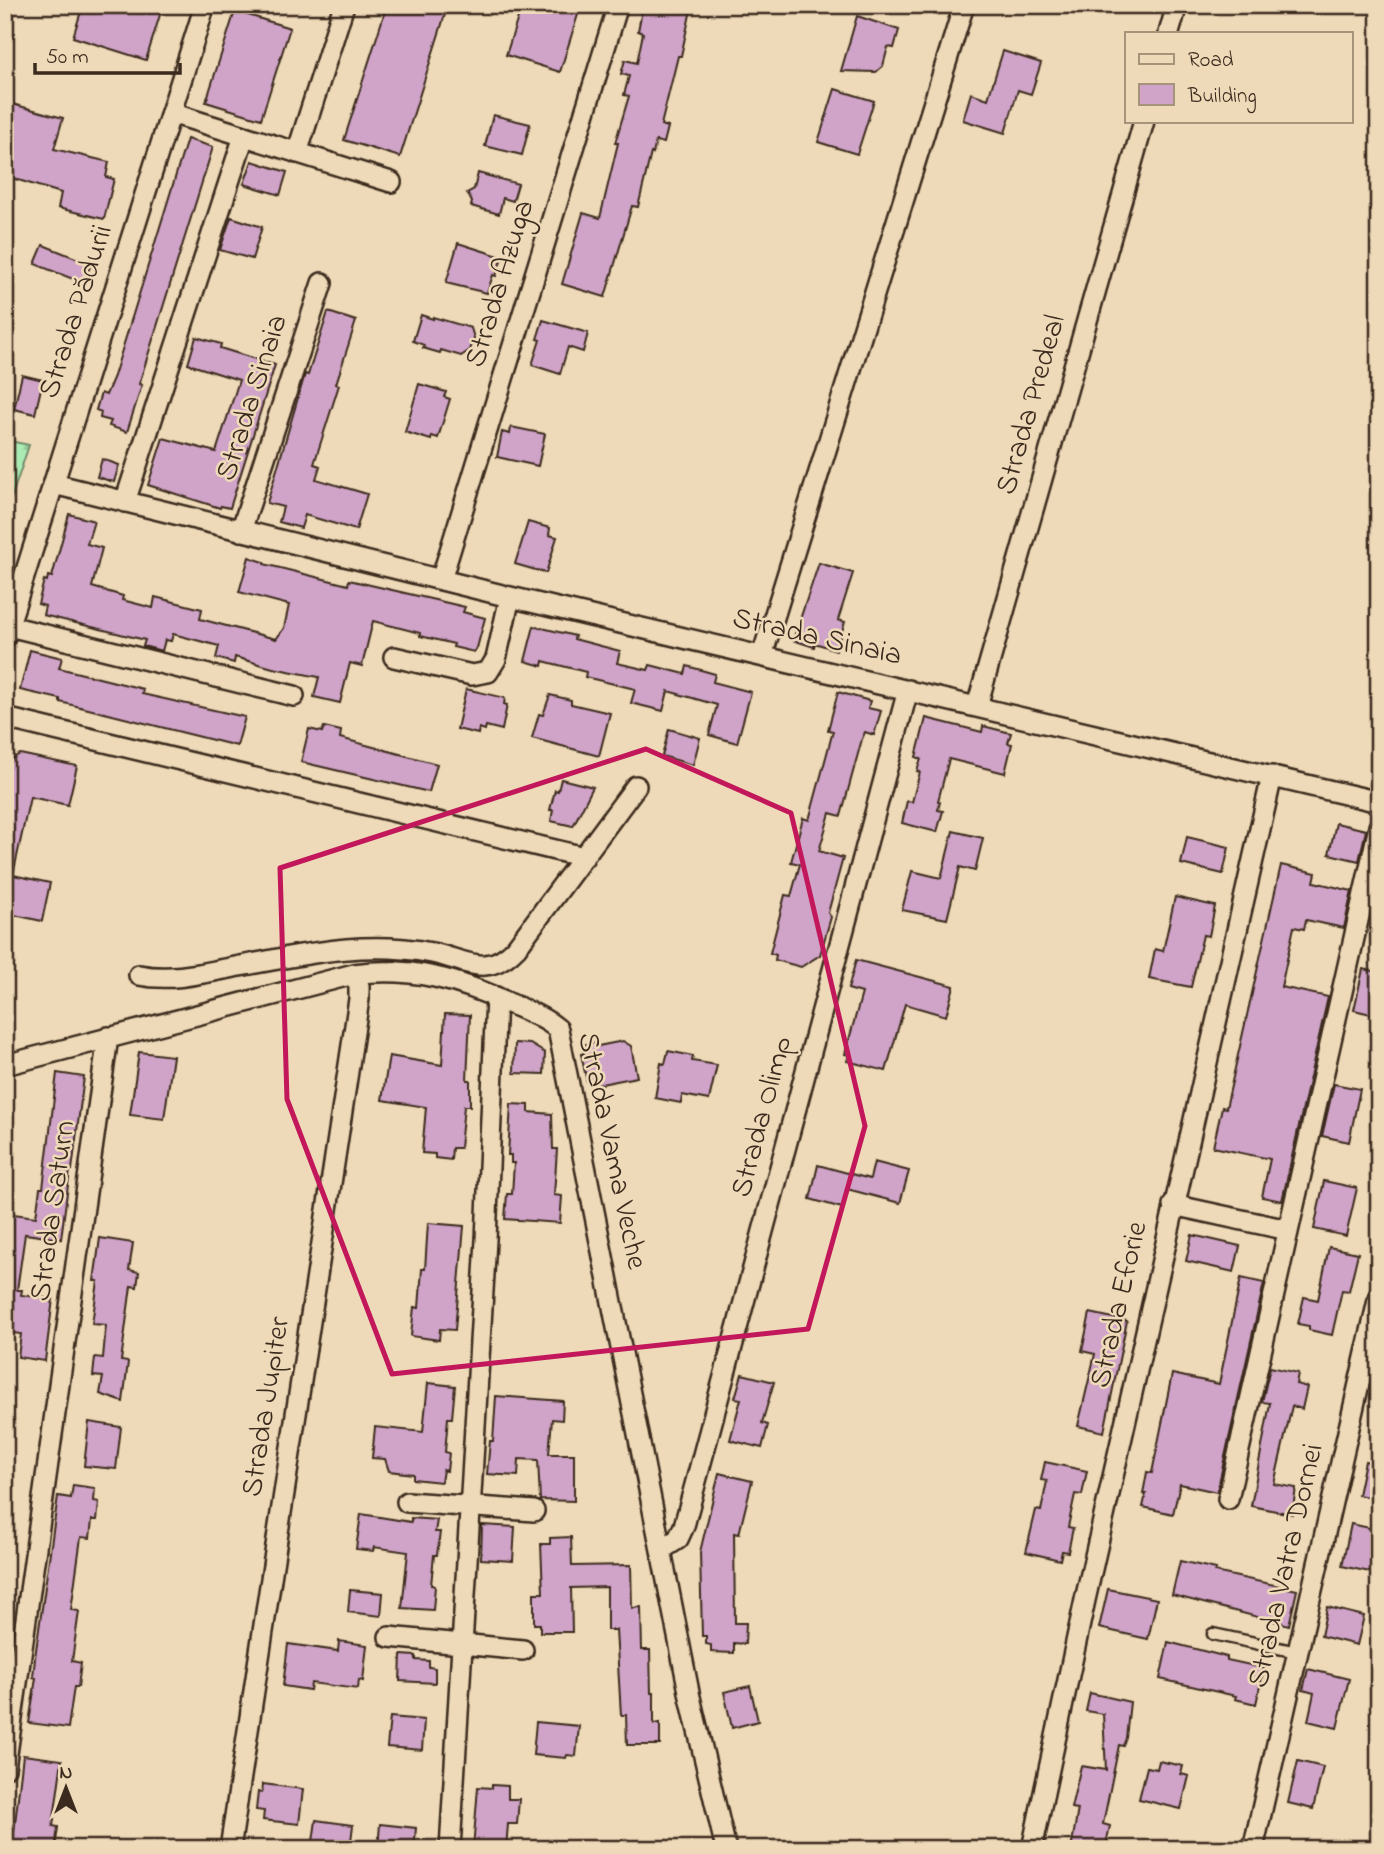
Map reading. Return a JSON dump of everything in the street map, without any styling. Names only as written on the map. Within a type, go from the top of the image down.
[{"type":"street","name":"Strada Pădurii","points":[[7,632],[205,5]]},
{"type":"street","points":[[297,153],[344,5]]},
{"type":"street","name":"Strada Azuga","points":[[441,580],[618,5]]},
{"type":"street","points":[[762,656],[964,5]]},
{"type":"street","points":[[1169,32],[1177,5]]},
{"type":"street","points":[[171,113],[391,182]]},
{"type":"street","name":"Strada Predeal","points":[[977,706],[1144,122]]},
{"type":"street","points":[[125,502],[244,136]]},
{"type":"street","name":"Strada Sinaia","points":[[242,531],[322,283]]},
{"type":"street","name":"Strada Sinaia","points":[[54,484],[510,597],[1379,802]]},
{"type":"street","points":[[394,657],[472,675],[488,672],[496,659],[510,597]]},
{"type":"street","points":[[7,632],[295,696]]},
{"type":"street","name":"Strada Olimp","points":[[661,1550],[678,1539],[688,1514],[908,690]]},
{"type":"street","points":[[5,718],[584,857]]},
{"type":"street","name":"Strada Eforie","points":[[1032,1849],[1173,1205],[1272,776]]},
{"type":"street","points":[[139,975],[169,978],[368,946],[434,953],[480,965],[498,964],[516,948],[636,786]]},
{"type":"street","points":[[1228,1499],[1379,827]]},
{"type":"street","name":"Strada Vama Veche","points":[[5,1065],[354,974],[376,971],[427,974],[496,997],[551,1023],[558,1029],[690,1697],[726,1849]]},
{"type":"street","name":"Strada Jupiter","points":[[230,1849],[359,999],[359,986],[354,974]]},
{"type":"street","points":[[450,1849],[486,1241],[496,997]]},
{"type":"street","name":"Strada Saturn","points":[[5,1768],[108,1037]]},
{"type":"street","points":[[1173,1205],[1288,1230]]},
{"type":"street","name":"Strada Vatra Dornei","points":[[1253,1849],[1379,1296]]},
{"type":"street","points":[[407,1502],[534,1511]]},
{"type":"street","points":[[389,1637],[523,1650]]},
{"type":"lane","points":[[1213,1634],[1297,1652]]},
{"type":"highlighted area","points":[[646,749],[791,813],[865,1126],[808,1329],[392,1374],[287,1099],[280,868]]},
{"type":"green space","points":[[5,440],[29,445],[5,517]]},
{"type":"building","points":[[83,5],[163,5],[146,60],[73,37]]},
{"type":"building","points":[[387,5],[448,5],[400,157],[344,140]]},
{"type":"building","points":[[522,5],[581,5],[560,72],[506,55]]},
{"type":"building","points":[[643,5],[692,5],[681,56],[678,56],[661,125],[668,127],[664,143],[656,141],[653,154],[651,153],[638,207],[632,206],[605,297],[562,284],[583,213],[600,218],[618,143],[615,143],[629,96],[624,95],[629,76],[621,74],[625,60],[637,63],[643,33],[638,31]]},
{"type":"building","points":[[235,11],[290,28],[261,119],[206,102]]},
{"type":"building","points":[[857,16],[899,30],[894,48],[888,47],[883,66],[876,72],[841,71]]},
{"type":"building","points":[[1003,51],[1041,63],[1031,94],[1018,90],[1005,133],[963,120],[971,93],[988,99]]},
{"type":"building","points":[[835,89],[874,101],[857,154],[818,142]]},
{"type":"building","points":[[5,102],[63,118],[54,149],[109,162],[106,177],[114,179],[104,219],[58,208],[61,193],[5,176]]},
{"type":"building","points":[[493,115],[530,124],[522,155],[485,146]]},
{"type":"building","points":[[187,139],[213,147],[139,384],[142,385],[127,432],[109,426],[111,421],[100,418],[101,412],[96,410],[101,393],[106,395],[114,376]]},
{"type":"building","points":[[252,161],[287,172],[280,195],[244,184]]},
{"type":"building","points":[[478,173],[518,184],[513,201],[503,198],[499,214],[471,206],[472,202],[467,193],[474,189]]},
{"type":"building","points":[[231,217],[262,227],[252,259],[220,250]]},
{"type":"building","points":[[458,243],[502,257],[487,293],[446,283]]},
{"type":"building","points":[[43,245],[91,264],[83,283],[35,264]]},
{"type":"building","points":[[328,312],[356,321],[314,464],[320,466],[316,479],[367,494],[356,530],[305,515],[301,528],[279,522],[283,507],[267,503],[305,374],[308,375]]},
{"type":"building","points":[[421,315],[471,328],[474,338],[470,350],[461,356],[441,350],[440,353],[423,348],[424,345],[413,341]]},
{"type":"building","points":[[543,320],[588,333],[583,352],[568,347],[560,374],[532,365]]},
{"type":"building","points":[[196,337],[221,344],[220,348],[275,365],[230,508],[220,508],[148,485],[163,438],[216,452],[239,380],[188,364]]},
{"type":"building","points":[[22,375],[43,380],[35,414],[14,409]]},
{"type":"building","points":[[419,384],[446,392],[444,397],[450,399],[438,438],[432,436],[431,440],[405,432]]},
{"type":"building","points":[[511,427],[545,434],[538,466],[497,457],[502,432],[510,434]]},
{"type":"building","points":[[102,459],[119,465],[114,482],[97,477]]},
{"type":"building","points":[[69,514],[94,521],[87,544],[102,548],[92,587],[123,596],[122,600],[153,608],[155,597],[202,609],[200,619],[276,639],[284,628],[289,605],[239,592],[249,557],[264,564],[348,585],[349,580],[465,607],[463,612],[485,618],[477,648],[474,652],[453,647],[454,644],[373,621],[362,666],[350,663],[340,703],[314,697],[319,677],[235,657],[234,663],[216,658],[219,646],[173,634],[171,641],[165,640],[162,651],[143,646],[145,640],[43,615],[45,606],[38,604],[44,580],[47,581],[48,576],[52,577]]},
{"type":"building","points":[[528,522],[550,528],[549,535],[557,537],[546,573],[515,564]]},
{"type":"building","points":[[819,563],[853,573],[838,620],[845,622],[836,650],[793,640]]},
{"type":"building","points":[[534,626],[620,651],[617,663],[648,670],[650,665],[685,674],[687,666],[715,674],[713,682],[751,692],[737,743],[709,735],[717,705],[668,691],[663,711],[631,703],[635,689],[585,677],[586,672],[543,661],[542,666],[525,661]]},
{"type":"building","points":[[30,650],[62,658],[59,668],[143,689],[142,694],[245,717],[237,746],[20,690]]},
{"type":"building","points":[[466,689],[505,698],[504,704],[507,705],[502,730],[486,726],[485,730],[479,728],[478,734],[457,729]]},
{"type":"building","points":[[838,692],[870,701],[868,708],[881,711],[874,735],[865,732],[862,739],[841,816],[830,813],[819,851],[843,858],[820,955],[801,967],[775,960],[776,955],[770,953],[785,895],[791,896],[800,864],[791,862],[803,818],[809,820],[833,731],[828,730]]},
{"type":"building","points":[[550,695],[571,700],[571,704],[610,713],[599,756],[532,738],[539,714],[543,715]]},
{"type":"building","points":[[926,718],[982,732],[983,726],[1011,733],[1008,743],[1012,744],[1005,773],[949,759],[938,801],[938,810],[943,811],[937,832],[902,823],[907,801],[912,802],[920,772],[917,771],[921,759],[916,757]]},
{"type":"building","points":[[324,727],[341,731],[340,738],[437,764],[429,792],[301,762],[309,729],[322,732]]},
{"type":"building","points":[[669,729],[700,738],[693,765],[662,756]]},
{"type":"building","points":[[20,754],[77,766],[68,805],[30,797],[13,875],[50,883],[42,921],[5,913],[5,763]]},
{"type":"building","points":[[561,779],[593,787],[573,826],[551,821],[553,810],[550,810]]},
{"type":"building","points":[[1336,823],[1366,830],[1359,861],[1329,854]]},
{"type":"building","points":[[953,831],[983,838],[975,871],[960,867],[947,919],[902,910],[912,871],[941,878]]},
{"type":"building","points":[[1187,837],[1229,847],[1223,874],[1181,864]]},
{"type":"building","points":[[1281,865],[1316,873],[1314,882],[1352,891],[1344,928],[1306,920],[1304,929],[1294,927],[1281,987],[1328,997],[1282,1201],[1262,1197],[1270,1159],[1213,1147],[1222,1107],[1226,1108]]},
{"type":"building","points":[[1175,897],[1215,906],[1209,936],[1203,935],[1191,987],[1149,979],[1155,949],[1163,951]]},
{"type":"building","points":[[856,960],[954,986],[946,1016],[905,1004],[886,1071],[847,1061],[849,1055],[845,1054],[862,993],[848,989]]},
{"type":"building","points":[[1363,969],[1379,972],[1379,1016],[1354,1010]]},
{"type":"building","points":[[445,1014],[470,1015],[467,1080],[470,1080],[470,1106],[464,1106],[460,1148],[452,1148],[451,1160],[422,1153],[426,1107],[382,1100],[389,1056],[442,1065]]},
{"type":"building","points":[[623,1041],[631,1046],[637,1077],[591,1086],[590,1082],[587,1082],[581,1054],[584,1054],[582,1045],[597,1042],[598,1046]]},
{"type":"building","points":[[515,1043],[530,1044],[545,1053],[544,1074],[514,1073]]},
{"type":"building","points":[[668,1051],[693,1056],[692,1061],[717,1065],[709,1100],[682,1095],[681,1103],[655,1098],[661,1063],[665,1064]]},
{"type":"building","points":[[139,1052],[173,1056],[164,1119],[130,1115]]},
{"type":"building","points":[[57,1073],[84,1077],[61,1239],[25,1234],[17,1290],[22,1290],[21,1295],[53,1299],[45,1361],[18,1357],[21,1334],[5,1332],[5,1213],[36,1217],[40,1188],[43,1188]]},
{"type":"building","points":[[1334,1084],[1360,1089],[1349,1142],[1322,1136]]},
{"type":"building","points":[[511,1104],[529,1105],[529,1112],[552,1114],[553,1149],[557,1149],[554,1195],[562,1196],[560,1223],[505,1219],[507,1194],[512,1194],[514,1163],[511,1163],[511,1155],[508,1155]]},
{"type":"building","points":[[874,1162],[909,1171],[900,1203],[847,1189],[842,1208],[810,1199],[818,1165],[870,1179]]},
{"type":"building","points":[[1324,1181],[1357,1188],[1346,1236],[1314,1229]]},
{"type":"building","points":[[428,1223],[464,1226],[455,1330],[440,1329],[439,1340],[411,1336],[414,1307],[419,1308],[422,1269],[425,1269]]},
{"type":"building","points":[[1192,1235],[1240,1246],[1234,1272],[1186,1261]]},
{"type":"building","points":[[100,1238],[133,1243],[129,1270],[139,1272],[137,1287],[131,1286],[121,1361],[128,1362],[123,1402],[100,1394],[103,1377],[93,1376],[95,1357],[103,1358],[106,1325],[92,1324]]},
{"type":"building","points":[[1329,1247],[1358,1253],[1349,1291],[1342,1290],[1332,1335],[1309,1330],[1309,1326],[1298,1324],[1304,1297],[1318,1300]]},
{"type":"building","points":[[1241,1278],[1264,1283],[1217,1492],[1180,1484],[1173,1514],[1143,1507],[1147,1472],[1152,1473],[1172,1374],[1219,1384]]},
{"type":"building","points":[[1090,1313],[1127,1321],[1104,1432],[1078,1426],[1095,1354],[1082,1351]]},
{"type":"building","points":[[1270,1367],[1298,1373],[1296,1384],[1307,1387],[1302,1409],[1292,1406],[1274,1484],[1296,1488],[1292,1514],[1251,1506],[1270,1403],[1262,1402]]},
{"type":"building","points":[[742,1374],[774,1382],[762,1423],[768,1425],[762,1448],[730,1440],[741,1399],[735,1398]]},
{"type":"building","points":[[428,1383],[455,1386],[452,1418],[448,1418],[445,1452],[449,1453],[447,1471],[443,1470],[441,1482],[413,1479],[413,1474],[389,1471],[385,1459],[372,1458],[375,1427],[423,1432]]},
{"type":"building","points":[[496,1396],[563,1401],[562,1420],[552,1419],[549,1454],[574,1454],[574,1501],[540,1500],[538,1460],[519,1459],[518,1476],[487,1474],[490,1441],[493,1441]]},
{"type":"building","points":[[89,1422],[121,1427],[116,1469],[84,1466]]},
{"type":"building","points":[[1365,1461],[1379,1464],[1379,1499],[1358,1495]]},
{"type":"building","points":[[1045,1462],[1087,1471],[1082,1495],[1075,1494],[1068,1527],[1073,1528],[1068,1552],[1062,1551],[1060,1560],[1026,1552],[1036,1510],[1041,1511],[1047,1481],[1041,1480]]},
{"type":"building","points":[[719,1473],[752,1481],[739,1534],[734,1533],[735,1623],[746,1623],[745,1644],[734,1643],[734,1653],[711,1652],[711,1645],[706,1644],[706,1636],[702,1636],[700,1552]]},
{"type":"building","points":[[73,1485],[95,1488],[94,1501],[99,1502],[97,1520],[92,1520],[90,1538],[81,1537],[71,1610],[79,1611],[72,1661],[81,1663],[78,1687],[74,1687],[68,1728],[29,1723],[36,1678],[33,1677],[36,1650],[58,1496],[71,1498]]},
{"type":"building","points":[[361,1514],[411,1522],[411,1518],[437,1520],[435,1532],[440,1532],[431,1585],[435,1586],[433,1610],[402,1608],[408,1552],[374,1547],[373,1551],[356,1549]]},
{"type":"building","points":[[1351,1524],[1379,1530],[1379,1574],[1342,1566]]},
{"type":"building","points":[[482,1525],[515,1527],[513,1561],[481,1559]]},
{"type":"building","points":[[571,1537],[572,1566],[631,1565],[632,1608],[641,1607],[642,1650],[650,1650],[654,1724],[660,1723],[660,1745],[627,1745],[626,1715],[621,1715],[616,1630],[607,1630],[607,1587],[571,1588],[572,1632],[540,1632],[540,1624],[534,1624],[534,1593],[543,1593],[541,1544],[550,1544],[550,1538]]},
{"type":"building","points":[[1180,1561],[1216,1569],[1215,1572],[1297,1590],[1289,1625],[1172,1595]]},
{"type":"building","points":[[1108,1589],[1157,1599],[1148,1639],[1099,1628]]},
{"type":"building","points":[[350,1590],[383,1593],[381,1616],[348,1612]]},
{"type":"building","points":[[1327,1607],[1364,1616],[1357,1645],[1321,1636]]},
{"type":"building","points":[[339,1641],[367,1645],[363,1681],[359,1680],[358,1689],[311,1683],[310,1690],[283,1686],[288,1644],[338,1651]]},
{"type":"building","points":[[1168,1642],[1264,1668],[1256,1704],[1235,1699],[1236,1696],[1160,1679]]},
{"type":"building","points":[[401,1655],[416,1656],[416,1660],[429,1661],[429,1667],[435,1668],[435,1683],[400,1681]]},
{"type":"building","points":[[1308,1669],[1349,1679],[1337,1728],[1308,1721],[1314,1693],[1303,1690]]},
{"type":"building","points":[[750,1686],[758,1721],[732,1728],[724,1692]]},
{"type":"building","points":[[1090,1693],[1130,1702],[1126,1738],[1123,1746],[1119,1745],[1103,1824],[1110,1826],[1105,1849],[1071,1849],[1078,1809],[1071,1808],[1081,1766],[1106,1770],[1103,1714],[1086,1711]]},
{"type":"building","points":[[390,1717],[424,1720],[422,1750],[387,1747]]},
{"type":"building","points":[[536,1722],[579,1726],[576,1756],[567,1755],[566,1758],[533,1755]]},
{"type":"building","points":[[23,1755],[62,1760],[53,1826],[58,1827],[55,1849],[12,1849]]},
{"type":"building","points":[[1159,1761],[1183,1766],[1181,1774],[1189,1776],[1181,1809],[1139,1799],[1147,1767],[1157,1769]]},
{"type":"building","points":[[1298,1761],[1323,1767],[1313,1809],[1288,1803]]},
{"type":"building","points":[[263,1784],[303,1789],[299,1824],[263,1820],[264,1811],[256,1810],[258,1792],[262,1793]]},
{"type":"building","points":[[492,1785],[508,1786],[508,1799],[519,1799],[517,1824],[508,1824],[506,1849],[473,1849],[478,1787],[492,1788]]},
{"type":"building","points":[[316,1820],[353,1825],[350,1849],[312,1849]]},
{"type":"building","points":[[380,1824],[416,1828],[414,1849],[378,1849]]}]
